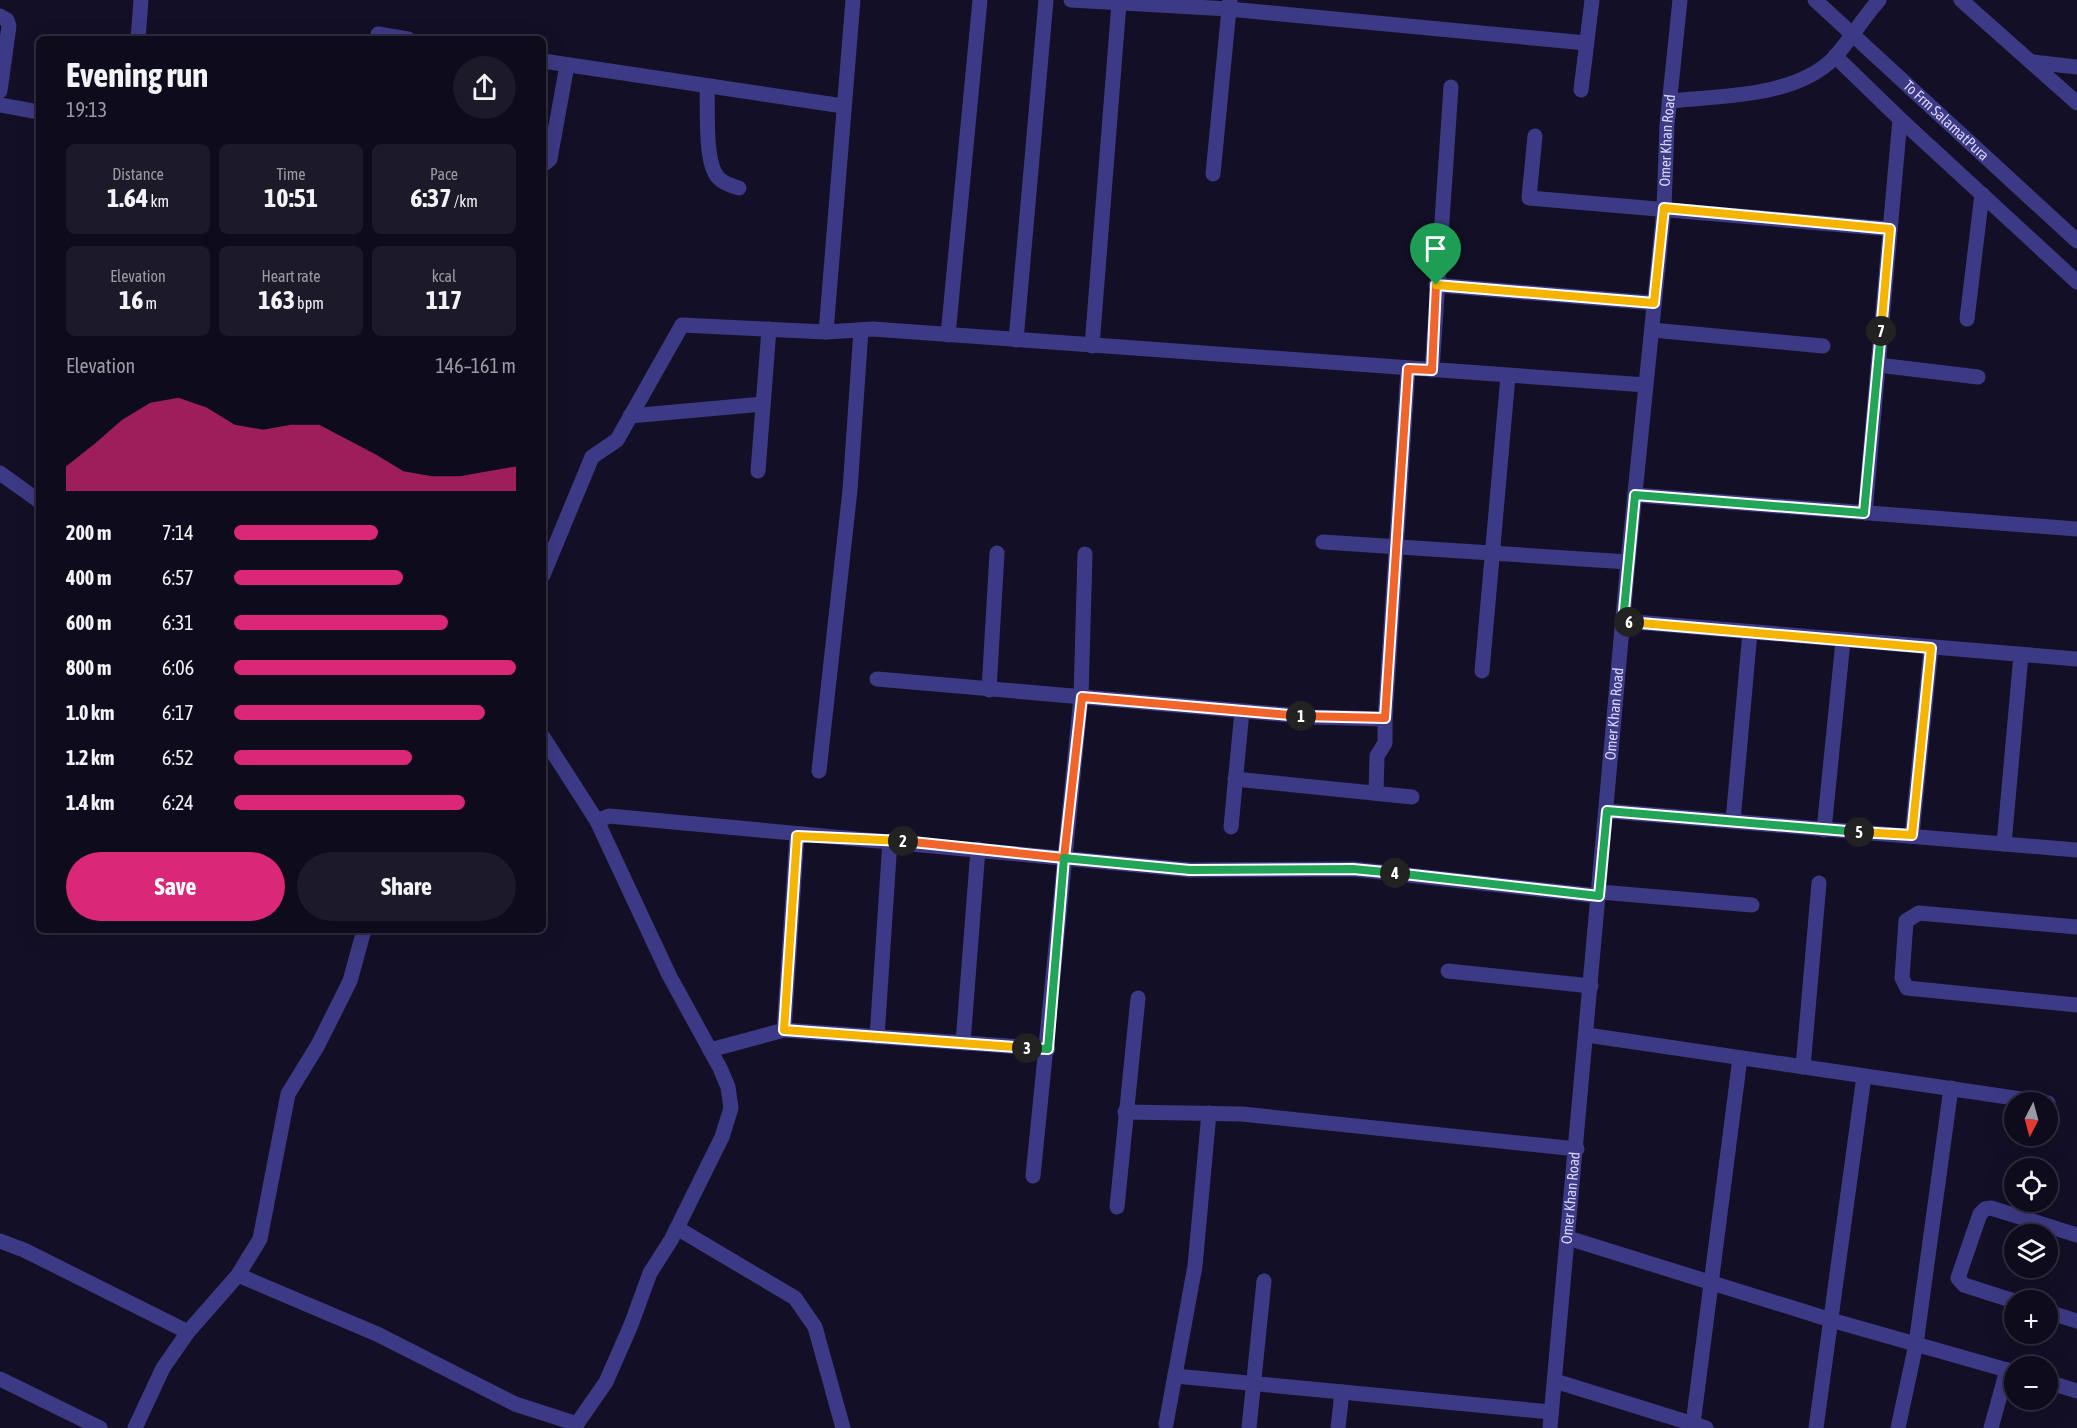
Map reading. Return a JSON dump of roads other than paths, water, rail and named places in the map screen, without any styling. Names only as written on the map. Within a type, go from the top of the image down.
[{"type":"street","points":[[138,36],[141,0]]},
{"type":"street","points":[[826,332],[843,106],[854,0]]},
{"type":"street","points":[[948,334],[980,0]]},
{"type":"street","points":[[1016,340],[1046,0]]},
{"type":"street","points":[[1071,0],[1230,4],[1586,43]]},
{"type":"street","points":[[1581,90],[1592,0]]},
{"type":"street","name":"Omer Khan Road","points":[[1550,1420],[1577,1149],[1628,562],[1664,208],[1669,101],[1680,0]]},
{"type":"street","points":[[1669,101],[1726,95],[1803,81],[1835,56],[1879,0]]},
{"type":"street","points":[[1961,0],[2033,62],[2077,104]]},
{"type":"street","name":"To Frm SalamatPura","points":[[1818,1],[2077,241]]},
{"type":"street","points":[[1092,346],[1119,3]]},
{"type":"street","points":[[1213,174],[1230,4]]},
{"type":"street","points":[[0,16],[7,20],[9,26],[0,91]]},
{"type":"street","points":[[378,34],[390,36]]},
{"type":"street","points":[[1835,56],[2077,282]]},
{"type":"street","points":[[546,62],[707,88],[843,106]]},
{"type":"street","points":[[2033,62],[2077,67]]},
{"type":"street","points":[[546,162],[550,159],[567,65]]},
{"type":"street","points":[[1432,370],[1451,87]]},
{"type":"street","points":[[707,88],[711,158],[715,175],[738,188]]},
{"type":"street","points":[[0,105],[36,111]]},
{"type":"street","points":[[1864,513],[1900,119]]},
{"type":"street","points":[[1536,136],[1529,198],[1890,229]]},
{"type":"street","points":[[1967,319],[1982,194]]},
{"type":"street","points":[[1436,285],[1654,303]]},
{"type":"street","points":[[546,567],[592,457],[617,440],[682,325],[826,332],[861,330],[948,334],[1646,385]]},
{"type":"street","points":[[758,471],[769,329]]},
{"type":"street","points":[[819,771],[850,490],[861,330]]},
{"type":"street","points":[[1652,330],[1823,346]]},
{"type":"street","points":[[1878,365],[1978,377]]},
{"type":"street","points":[[1376,793],[1377,756],[1385,743],[1408,369]]},
{"type":"street","points":[[1482,671],[1508,376]]},
{"type":"street","points":[[630,416],[763,404]]},
{"type":"street","points":[[0,473],[36,499]]},
{"type":"street","points":[[1635,495],[2077,529]]},
{"type":"street","points":[[1323,542],[1628,562]]},
{"type":"street","points":[[989,690],[997,553]]},
{"type":"street","points":[[1033,1176],[1048,1049],[1064,858],[1082,697],[1085,554]]},
{"type":"street","points":[[1623,621],[2077,659]]},
{"type":"street","points":[[1733,821],[1750,632]]},
{"type":"street","points":[[1824,830],[1843,641]]},
{"type":"street","points":[[1912,835],[1931,648]]},
{"type":"street","points":[[2004,844],[2021,655]]},
{"type":"street","points":[[877,679],[1242,711],[1385,718]]},
{"type":"street","points":[[1231,827],[1242,711]]},
{"type":"street","points":[[238,1275],[377,1334],[514,1404],[575,1426],[606,1382],[632,1325],[650,1273],[677,1228],[722,1137],[731,1108],[728,1087],[669,975],[597,821],[546,742]]},
{"type":"street","points":[[1235,779],[1412,797]]},
{"type":"street","points":[[1607,811],[2077,850]]},
{"type":"street","points":[[597,821],[609,816],[797,836],[890,841],[1190,870],[1353,869],[1600,894],[1752,905]]},
{"type":"street","points":[[784,1030],[797,836]]},
{"type":"street","points":[[877,1037],[890,841]]},
{"type":"street","points":[[963,1043],[978,849]]},
{"type":"street","points":[[1803,1067],[1819,883]]},
{"type":"street","points":[[2077,927],[1919,913],[1911,915],[1905,921],[1902,978],[1907,988],[2077,1005]]},
{"type":"street","points":[[135,1428],[164,1368],[188,1332],[238,1275],[260,1239],[288,1094],[318,1046],[350,981],[363,933]]},
{"type":"street","points":[[1448,972],[1591,986]]},
{"type":"street","points":[[1117,1207],[1138,998]]},
{"type":"street","points":[[710,1050],[784,1030],[1048,1049]]},
{"type":"street","points":[[1587,1035],[2004,1096]]},
{"type":"street","points":[[1555,1381],[1699,1426],[1711,1281],[1740,1058]]},
{"type":"street","points":[[1816,1428],[1864,1076]]},
{"type":"street","points":[[1899,1428],[1916,1344],[1951,1088]]},
{"type":"street","points":[[1125,1112],[1209,1113],[1577,1149]]},
{"type":"street","points":[[1166,1424],[1195,1266],[1209,1113]]},
{"type":"street","points":[[2004,1298],[1964,1286],[1958,1278],[1980,1214],[1985,1209],[1991,1208],[2077,1235]]},
{"type":"street","points":[[677,1228],[795,1298],[807,1312],[815,1327],[843,1428]]},
{"type":"street","points":[[1568,1239],[1711,1281],[1831,1320],[2004,1369]]},
{"type":"street","points":[[0,1241],[24,1250],[188,1332]]},
{"type":"street","points":[[1248,1428],[1264,1281]]},
{"type":"street","points":[[2058,1315],[2077,1321]]},
{"type":"street","points":[[1175,1376],[1342,1392],[1550,1420]]},
{"type":"street","points":[[0,1379],[100,1428]]},
{"type":"street","points":[[2058,1385],[2077,1391]]},
{"type":"street","points":[[1991,1428],[2004,1391]]},
{"type":"street","points":[[1338,1428],[1342,1392]]}]
